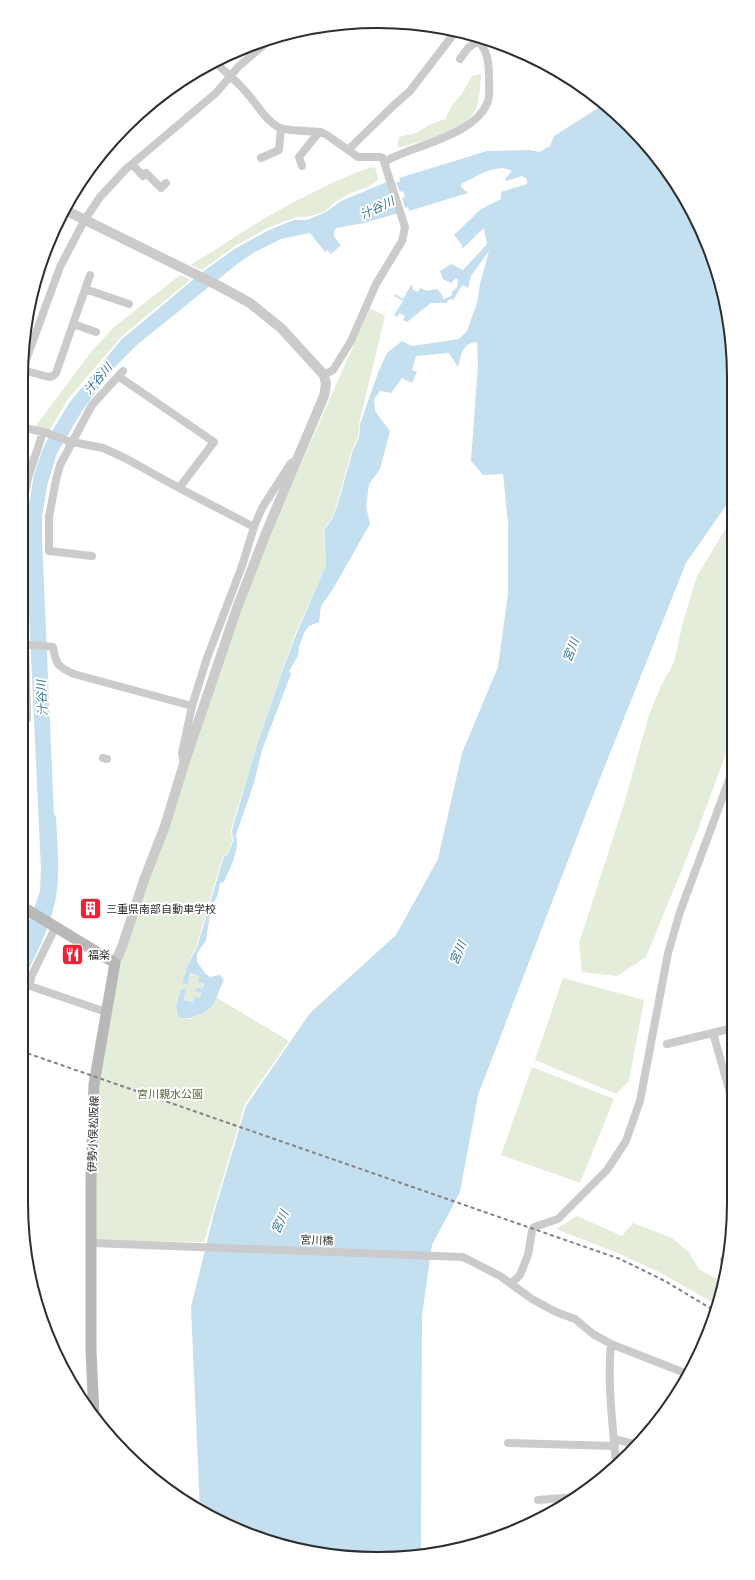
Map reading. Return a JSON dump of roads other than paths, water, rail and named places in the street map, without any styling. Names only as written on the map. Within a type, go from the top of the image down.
[{"type":"main road","points":[[28,910],[55,925],[115,963]]},
{"type":"main road","name":"伊勢小俣松阪線","points":[[94,1406],[91,1350],[91,1181],[94,1084],[115,963]]},
{"type":"street","points":[[349,149],[392,106],[410,92],[452,36]]},
{"type":"street","points":[[460,59],[474,42]]},
{"type":"street","points":[[384,162],[400,154],[449,136],[474,120],[483,110],[488,102],[490,93],[488,55],[482,44]]},
{"type":"street","points":[[29,350],[60,268],[84,221],[100,197],[114,180],[216,93],[239,66],[259,49]]},
{"type":"street","points":[[219,66],[246,91],[259,109],[281,128],[319,132],[327,135],[358,156],[383,158],[405,227],[402,241],[376,284],[351,341],[332,370],[324,375]]},
{"type":"street","points":[[261,158],[279,150],[281,128]]},
{"type":"street","points":[[302,166],[299,157],[319,132]]},
{"type":"street","points":[[132,164],[143,176],[146,173],[161,188],[166,183]]},
{"type":"street","points":[[70,213],[219,286],[250,303],[273,321],[324,375],[326,384],[324,396],[260,547],[237,608],[184,764],[165,826],[144,880],[122,947],[115,963]]},
{"type":"street","points":[[28,372],[49,377],[56,373],[90,275]]},
{"type":"street","points":[[85,289],[129,304]]},
{"type":"street","points":[[73,324],[96,332]]},
{"type":"street","points":[[92,556],[49,551],[49,517],[60,465],[70,441],[92,405],[120,373],[214,442],[179,488]]},
{"type":"street","points":[[28,429],[70,441],[103,448],[125,458],[254,527]]},
{"type":"street","points":[[28,478],[45,433]]},
{"type":"street","points":[[184,764],[182,753],[192,706],[207,658],[242,566],[254,527],[266,501],[291,463],[298,458]]},
{"type":"street","points":[[28,644],[53,646],[55,659],[60,668],[74,674],[192,706]]},
{"type":"street","points":[[511,1284],[520,1275],[528,1255],[533,1229],[558,1219],[607,1170],[626,1141],[640,1101],[668,953],[680,912],[727,785]]},
{"type":"street","points":[[55,925],[31,978],[30,986],[106,1012]]},
{"type":"street","points":[[666,1044],[727,1030]]},
{"type":"street","points":[[713,1033],[727,1082]]},
{"type":"street","name":"宮川橋","points":[[92,1243],[463,1257],[500,1276],[532,1299],[556,1312],[575,1319],[593,1334],[612,1344],[683,1372]]},
{"type":"street","points":[[612,1344],[610,1384],[615,1458]]},
{"type":"street","points":[[508,1443],[630,1444]]},
{"type":"street","points":[[538,1500],[564,1498]]},
{"type":"water","name":"宮川","points":[[598,107],[625,130],[655,165],[668,183],[691,223],[708,265],[720,309],[726,355],[727,504],[686,563],[587,811],[478,1095],[460,1192],[432,1245],[422,1316],[421,1549],[378,1552],[332,1549],[309,1545],[287,1540],[244,1525],[223,1516],[200,1503],[191,1307],[214,1213],[246,1106],[310,1013],[396,935],[438,859],[462,753],[498,667],[508,593],[508,523],[503,474],[483,475],[471,461],[478,364],[477,342],[468,344],[465,347],[458,367],[449,353],[416,356],[412,370],[417,372],[412,383],[402,378],[391,393],[380,391],[374,399],[375,411],[390,431],[380,469],[369,484],[366,506],[370,524],[333,589],[321,606],[319,622],[309,626],[304,633],[299,647],[298,656],[289,671],[291,674],[262,750],[254,783],[236,835],[237,847],[234,859],[224,882],[220,883],[218,894],[210,915],[206,940],[197,954],[197,962],[205,973],[210,977],[220,975],[224,980],[213,1005],[205,1012],[192,1018],[181,1018],[177,1014],[176,1006],[181,988],[186,989],[184,1000],[193,1002],[194,996],[200,998],[201,993],[195,992],[197,987],[202,988],[204,984],[198,982],[199,976],[190,973],[188,985],[182,983],[187,966],[197,947],[224,856],[228,855],[233,841],[232,830],[256,748],[282,672],[326,565],[324,530],[331,521],[337,507],[353,450],[359,438],[360,424],[379,370],[387,353],[402,341],[412,346],[459,339],[467,331],[477,303],[480,284],[489,251],[471,276],[468,288],[463,285],[453,300],[450,299],[446,303],[431,303],[407,322],[403,320],[405,316],[399,313],[397,317],[394,315],[403,301],[394,296],[395,294],[403,299],[411,285],[413,285],[412,289],[418,292],[420,288],[427,291],[437,289],[443,296],[443,299],[451,296],[452,292],[457,287],[458,280],[456,278],[451,283],[443,279],[440,271],[451,264],[463,270],[487,244],[484,228],[462,249],[462,245],[454,235],[481,209],[501,199],[501,192],[527,184],[527,179],[522,176],[506,181],[505,179],[512,171],[499,168],[493,169],[461,184],[461,187],[468,193],[409,211],[408,207],[405,208],[402,198],[405,197],[403,191],[400,192],[396,183],[400,181],[399,178],[487,151],[531,150],[539,152],[550,146],[554,136]]},
{"type":"water","name":"汁谷川","points":[[389,181],[399,213],[364,223],[336,228],[334,235],[341,245],[331,254],[327,250],[325,252],[310,233],[281,239],[253,253],[138,344],[114,368],[82,411],[57,453],[48,482],[42,516],[42,538],[54,815],[56,816],[58,848],[58,881],[55,902],[49,923],[28,971],[28,923],[40,891],[41,869],[28,592],[28,510],[34,475],[42,451],[69,403],[121,340],[201,273],[236,248],[269,230],[294,220],[307,220],[326,212],[341,201]]},
{"type":"railway","points":[[28,1053],[620,1259],[665,1281],[710,1308]]},
{"type":"place","name":"三重県南部自動車学校","points":[[91,909]]},
{"type":"place","name":"福楽","points":[[72,955]]},
{"type":"park label","name":"宮川親水公園","points":[[170,1094]]}]
